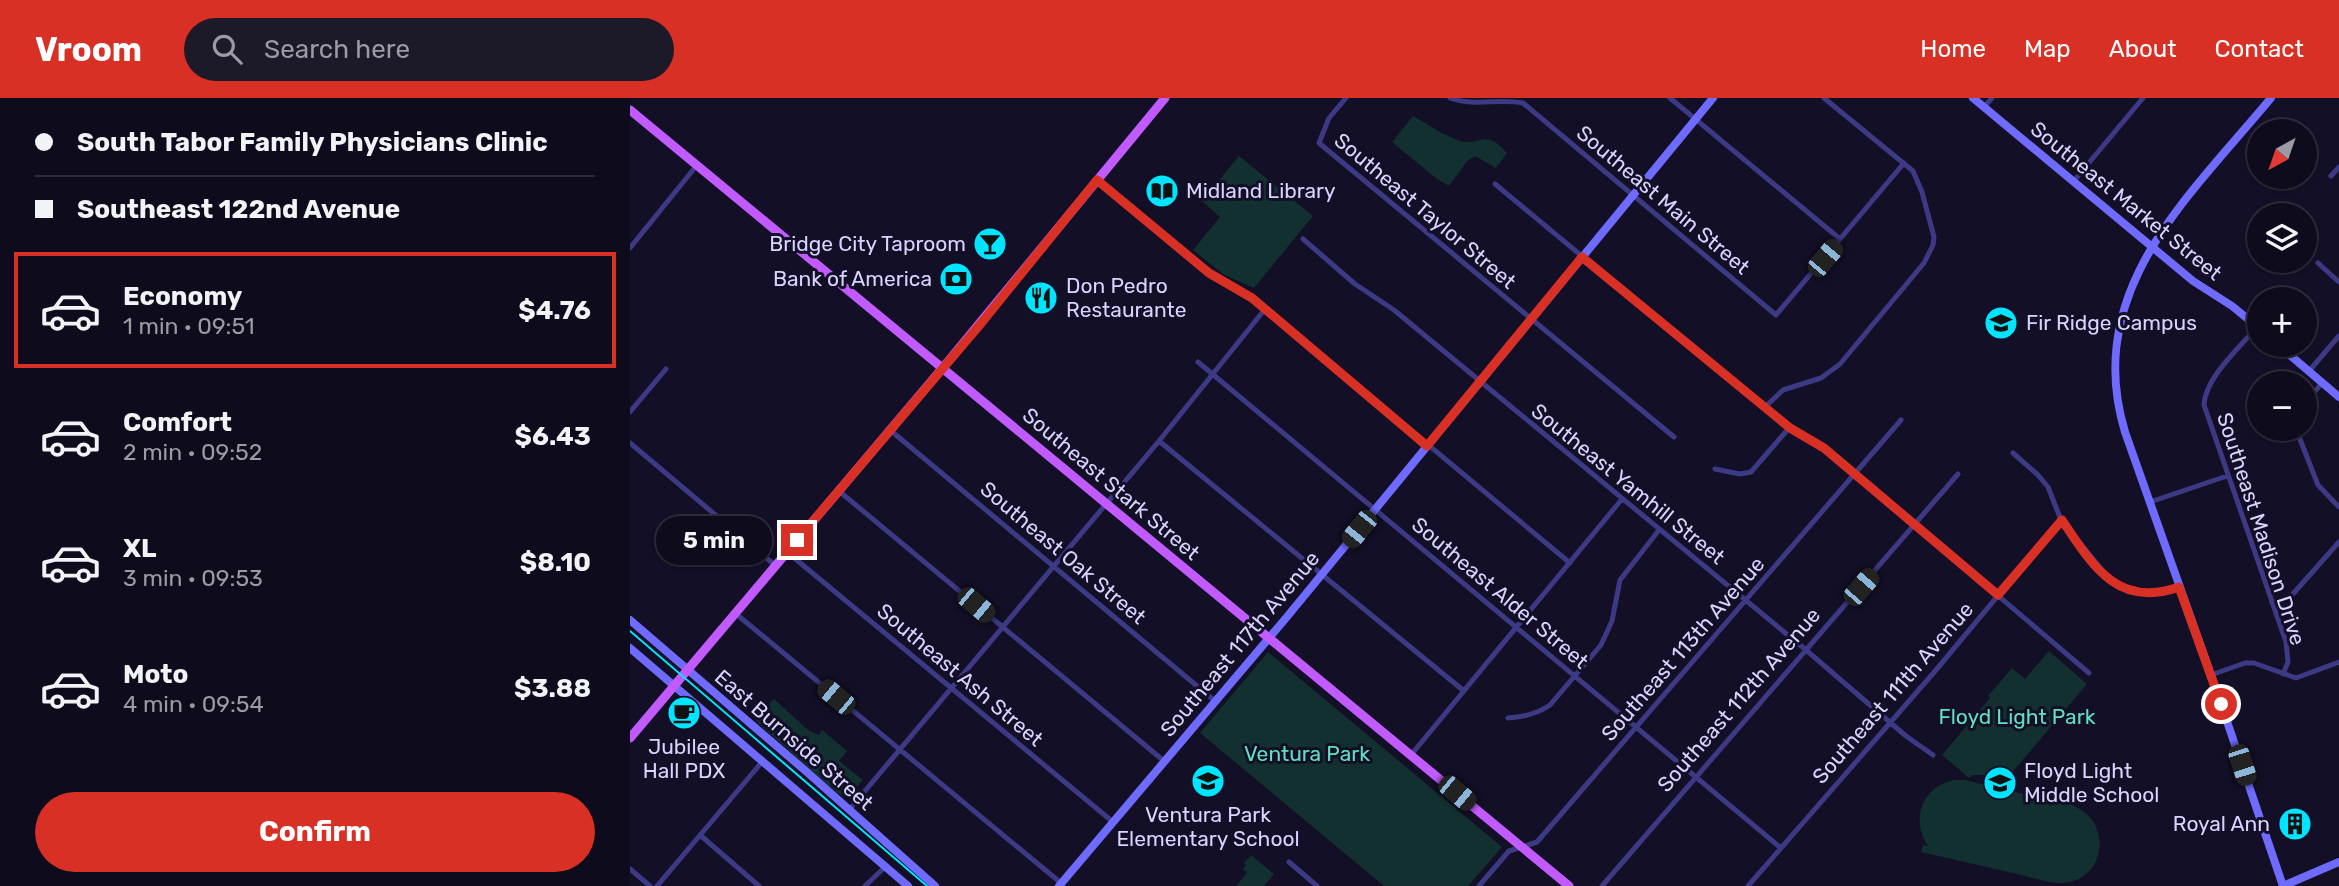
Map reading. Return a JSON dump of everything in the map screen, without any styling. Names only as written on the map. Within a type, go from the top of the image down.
[{"type":"main road","points":[[630,738],[943,368],[1165,98]]},
{"type":"main road","name":"Southeast Stark Street","points":[[630,110],[1569,886]]},
{"type":"street","name":"Southeast Taylor Street","points":[[1346,98],[1329,118],[1318,143],[1674,437]]},
{"type":"street","name":"Southeast Main Street","points":[[1450,98],[1472,103],[1507,99],[1523,103],[1776,315],[1840,239]]},
{"type":"street","points":[[1670,98],[1840,239],[1903,163]]},
{"type":"street","name":"Southeast 117th Avenue","points":[[1060,885],[1269,638],[1713,98]]},
{"type":"street","points":[[1765,407],[1783,390],[1821,378],[1840,364],[1924,263],[1933,245],[1934,237],[1913,171],[1824,98]]},
{"type":"street","name":"Southeast Market Street","points":[[1973,98],[2196,284],[2227,302],[2247,319]]},
{"type":"street","points":[[1984,107],[1992,98]]},
{"type":"street","points":[[2073,182],[2143,98]]},
{"type":"street","points":[[2271,98],[2178,210],[2151,246],[2138,269],[2118,335],[2118,397],[2122,421],[2283,886],[2339,862]]},
{"type":"street","points":[[630,248],[697,165]]},
{"type":"street","points":[[2331,176],[2339,168]]},
{"type":"street","points":[[1097,180],[1220,282],[1245,294],[1265,309],[1570,563]]},
{"type":"street","points":[[1495,184],[1790,428],[1824,448],[2089,673]]},
{"type":"street","name":"Southeast Yamhill Street","points":[[1303,239],[1355,284],[1394,310],[1933,755]]},
{"type":"street","points":[[2318,263],[2339,282]]},
{"type":"street","points":[[849,810],[1159,441],[1265,309]]},
{"type":"street","points":[[2292,357],[2309,371],[2339,336]]},
{"type":"street","name":"Southeast Madison Drive","points":[[2247,340],[2212,380],[2204,398],[2204,405],[2286,642],[2288,662],[2283,674]]},
{"type":"street","name":"Southeast Alder Street","points":[[1198,362],[1781,848]]},
{"type":"street","points":[[630,412],[666,369]]},
{"type":"street","points":[[2317,378],[2339,397]]},
{"type":"street","points":[[2317,389],[2322,383]]},
{"type":"street","name":"Southeast 113th Avenue","points":[[1479,886],[1509,851],[1536,842],[1901,420]]},
{"type":"street","points":[[1715,469],[1740,474],[1751,472],[1790,428]]},
{"type":"street","name":"Southeast Oak Street","points":[[890,430],[1215,701]]},
{"type":"street","points":[[1159,441],[1464,691]]},
{"type":"street","points":[[2300,441],[2312,475],[2326,495],[2339,507]]},
{"type":"street","points":[[630,443],[776,566]]},
{"type":"street","points":[[2013,453],[2048,487],[2062,520],[2102,573],[2121,588],[2133,593],[2154,594],[2179,587]]},
{"type":"street","name":"Southeast 112th Avenue","points":[[1602,886],[1958,474]]},
{"type":"street","points":[[2150,502],[2227,476]]},
{"type":"street","points":[[839,491],[1164,761]]},
{"type":"street","points":[[1411,755],[1622,499]]},
{"type":"street","name":"Southeast 111th Avenue","points":[[1748,886],[2062,520]]},
{"type":"street","points":[[1508,718],[1541,712],[1558,698],[1576,677],[1607,634],[1620,580],[1659,530]]},
{"type":"street","points":[[2272,603],[2288,598],[2298,590],[2339,542]]},
{"type":"street","name":"Southeast Ash Street","points":[[788,552],[1112,822]]},
{"type":"street","points":[[735,612],[1060,885]]},
{"type":"street","name":"East Burnside Street","points":[[630,620],[935,886]]},
{"type":"street","name":"East Burnside Street","points":[[630,648],[677,681],[762,762],[908,886]]},
{"type":"street","points":[[2211,675],[2245,663],[2254,663],[2296,678],[2339,662]]},
{"type":"street","points":[[657,886],[762,762]]},
{"type":"street","points":[[700,835],[759,886]]},
{"type":"street","points":[[1289,862],[1317,886]]},
{"type":"street","points":[[865,886],[887,866]]},
{"type":"street","points":[[630,869],[650,886]]},
{"type":"green space","points":[[1413,116],[1457,140],[1470,142],[1487,139],[1507,153],[1496,168],[1475,156],[1467,161],[1449,186],[1392,142]]},
{"type":"green space","points":[[1239,156],[1313,216],[1254,288],[1223,274],[1193,250],[1220,217],[1202,201]]},
{"type":"green space","name":"Floyd Light Park","points":[[2049,651],[2087,684],[2010,775],[1972,775],[1969,778],[1942,755],[2012,668],[2025,679]]},
{"type":"green space","name":"Ventura Park","points":[[1268,652],[1502,847],[1468,886],[1384,886],[1200,733]]},
{"type":"green space","points":[[774,699],[808,730],[819,735],[822,730],[847,751],[839,761],[863,780],[848,797],[843,797],[828,785],[754,718]]},
{"type":"green space","points":[[1954,780],[1965,780],[2071,805],[2085,813],[2099,836],[2099,850],[2095,862],[2087,873],[2075,880],[2055,883],[1921,852],[1923,845],[1928,846],[1920,825],[1922,806],[1934,789]]},
{"type":"green space","points":[[1251,855],[1274,874],[1264,886],[1236,886],[1247,873],[1243,869],[1246,865],[1244,863]]},
{"type":"tram line","points":[[630,631],[927,886]]},
{"type":"place","name":"Midland Library","points":[[1162,191]]},
{"type":"place","name":"Bridge City Taproom","points":[[990,244]]},
{"type":"place","name":"Bank of America","points":[[956,279]]},
{"type":"place","name":"Don Pedro Restaurante","points":[[1041,298]]},
{"type":"place","name":"Fir Ridge Campus","points":[[2001,323]]},
{"type":"place","name":"Jubilee Hall PDX","points":[[684,713]]},
{"type":"place","name":"Ventura Park Elementary School","points":[[1208,781]]},
{"type":"place","name":"Floyd Light Middle School","points":[[2000,783]]},
{"type":"place","name":"Royal Ann","points":[[2295,824]]},
{"type":"route","points":[[797,540],[983,321],[1097,180],[1220,282],[1252,298],[1427,446],[1582,257],[1790,428],[1824,448],[1998,595],[2062,520],[2102,573],[2121,588],[2133,593],[2154,594],[2179,587],[2221,704]]}]
